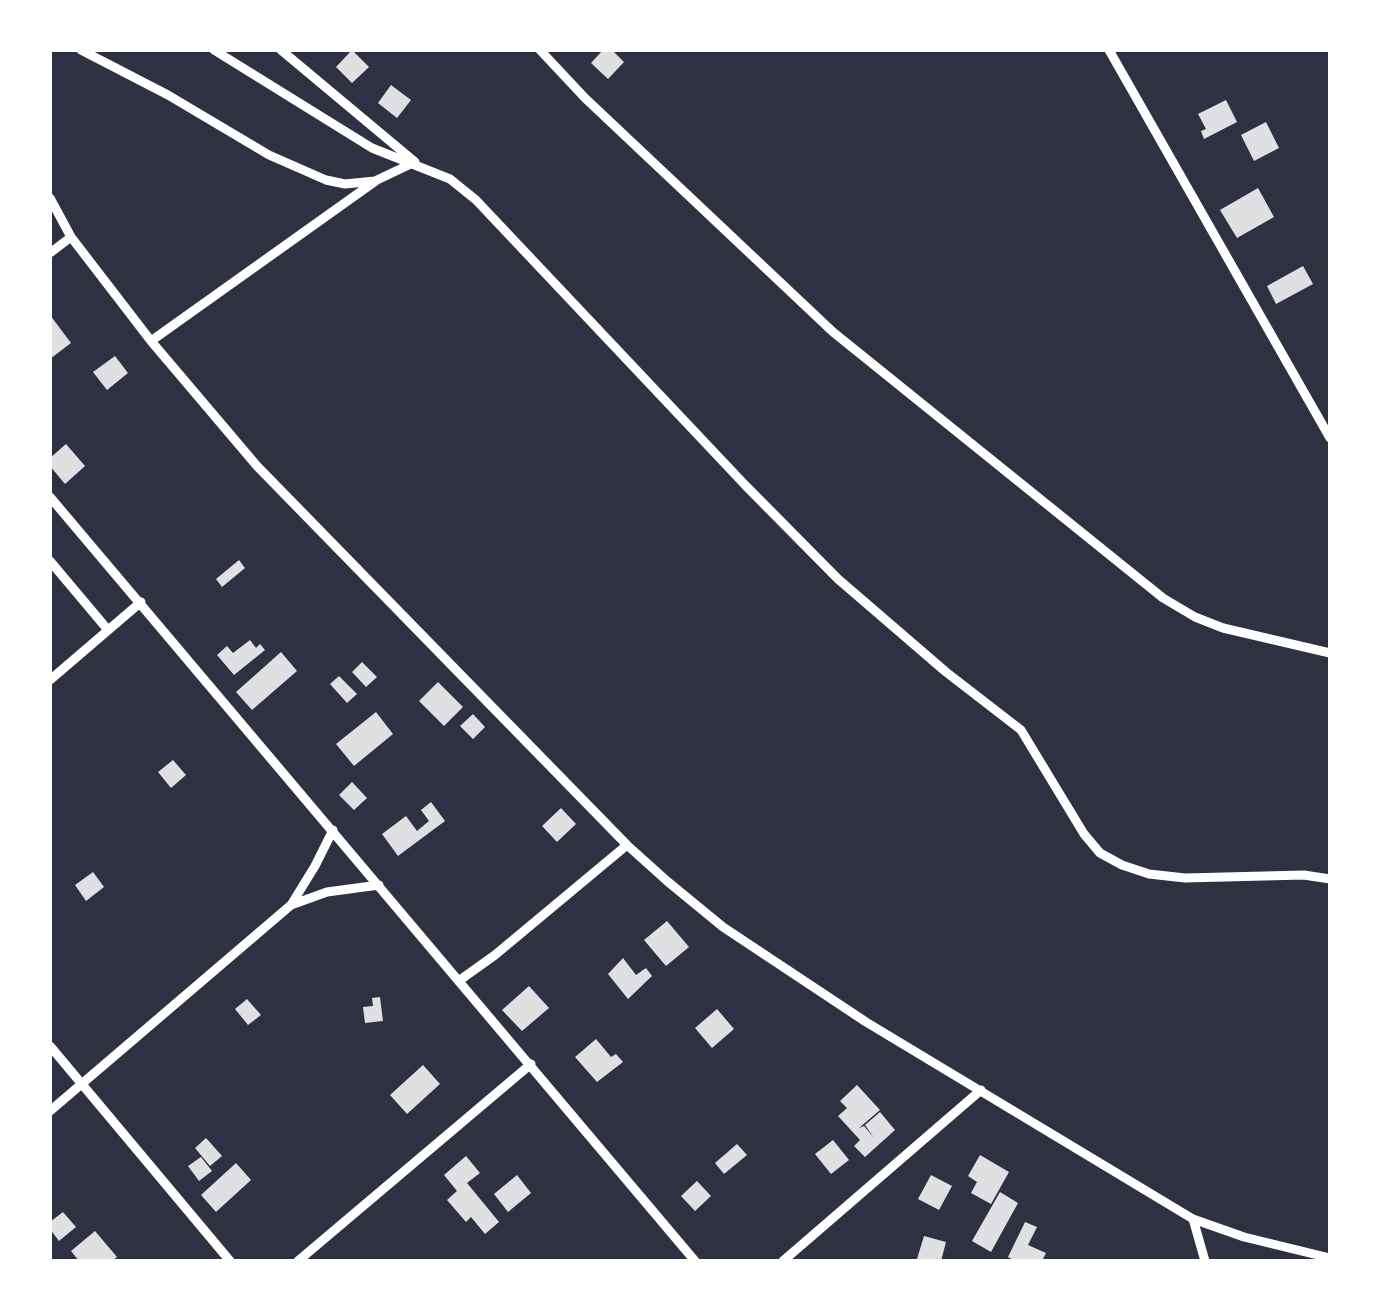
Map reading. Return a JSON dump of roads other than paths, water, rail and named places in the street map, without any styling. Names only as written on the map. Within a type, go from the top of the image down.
[{"type":"street","points":[[81,50],[270,155],[312,174],[344,184],[377,180]]},
{"type":"street","points":[[214,50],[372,148],[450,179],[496,219],[838,579],[1021,730],[1084,834],[1100,853],[1149,874],[1185,878],[1304,875],[1330,879]]},
{"type":"street","points":[[281,50],[415,162]]},
{"type":"street","points":[[540,50],[585,98],[834,332],[1163,598],[1194,617],[1223,628],[1330,653]]},
{"type":"street","points":[[1108,50],[1330,438]]},
{"type":"street","points":[[151,341],[377,180],[415,162]]},
{"type":"street","points":[[50,198],[71,238],[151,341],[273,484],[628,845],[723,927],[866,1022],[1193,1219],[1244,1237],[1330,1258]]},
{"type":"street","points":[[50,253],[71,238]]},
{"type":"street","points":[[50,497],[694,1261]]},
{"type":"street","points":[[50,562],[108,630]]},
{"type":"street","points":[[50,680],[141,602]]},
{"type":"street","points":[[50,1111],[291,904],[333,830]]},
{"type":"street","points":[[460,980],[628,845]]},
{"type":"street","points":[[291,904],[328,892],[379,885]]},
{"type":"street","points":[[50,1046],[230,1261]]},
{"type":"street","points":[[298,1261],[531,1064]]},
{"type":"street","points":[[783,1261],[981,1090]]},
{"type":"street","points":[[1193,1219],[1205,1261]]}]
